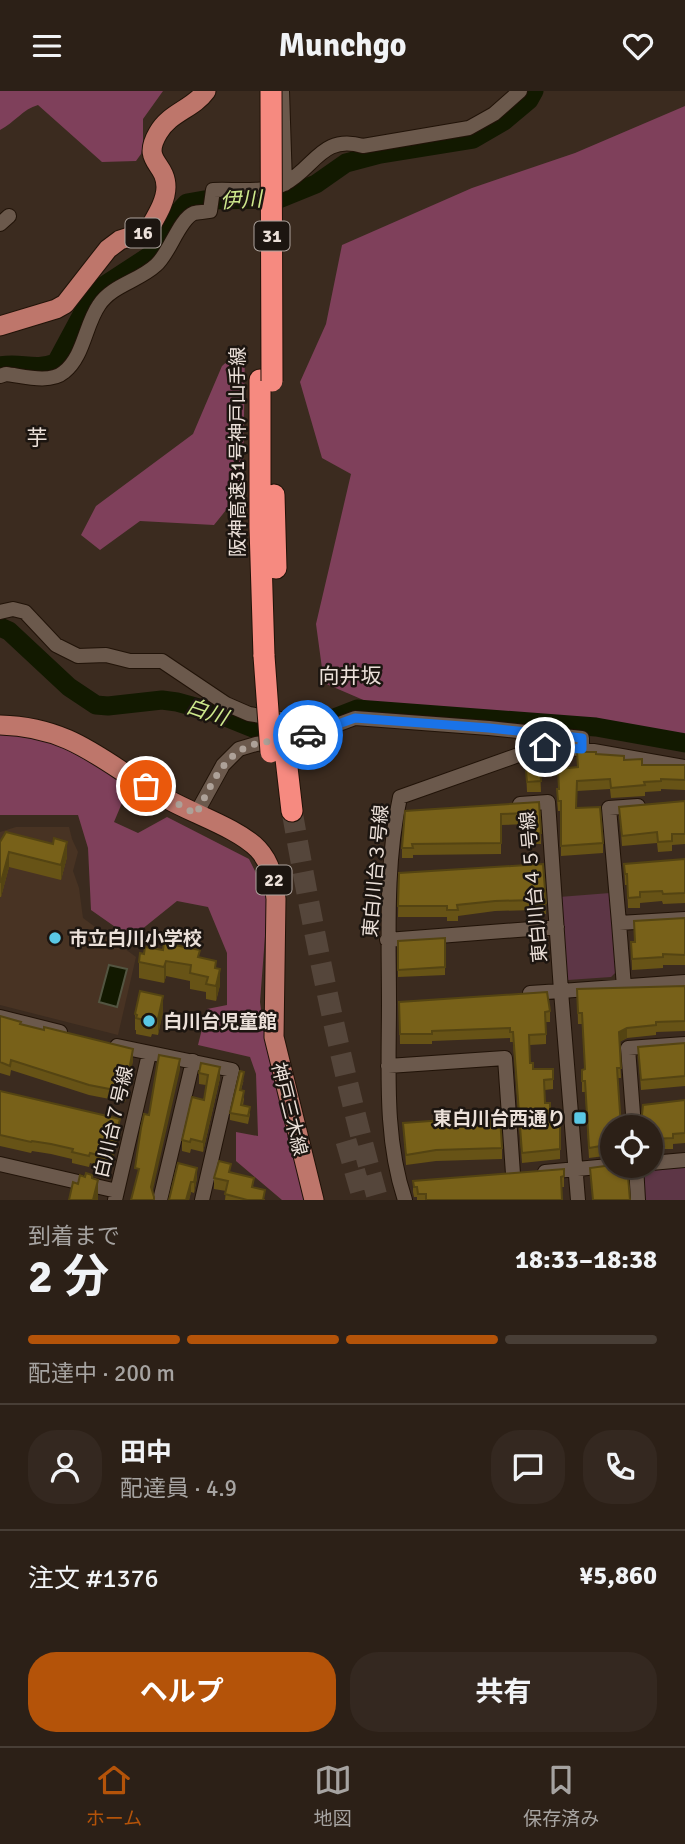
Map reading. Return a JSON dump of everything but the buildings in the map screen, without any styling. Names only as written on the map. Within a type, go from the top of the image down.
[{"type":"highway","name":"阪神高速31号神戸山手線","points":[[257,91],[266,380]]},
{"type":"highway","name":"阪神高速31号神戸山手線","points":[[271,91],[266,380],[260,527],[285,811]]},
{"type":"main road","name":"16","points":[[0,326],[65,304],[108,249],[120,240],[148,231],[165,198],[163,174],[152,160],[151,149],[157,134],[165,122],[198,102],[206,91]]},
{"type":"main road","name":"神戸三木線","points":[[0,725],[37,729],[73,741],[165,798],[248,840],[268,862],[274,878],[277,919],[274,1037],[314,1200]]},
{"type":"street","points":[[282,91],[285,184]]},
{"type":"street","points":[[0,376],[6,374],[49,378],[63,373],[74,361],[99,305],[112,292],[155,266],[169,250],[183,223],[192,214],[210,211],[213,190],[271,188],[285,184],[329,146],[348,142],[363,146],[469,128],[494,114],[520,91]]},
{"type":"street","points":[[0,612],[13,609],[26,612],[56,645],[78,656],[106,655],[130,661],[162,661],[226,705],[248,714],[286,720],[281,747]]},
{"type":"street","points":[[196,814],[223,765],[239,749],[281,747],[355,718],[582,738],[582,749]]},
{"type":"street","name":"東白川台３号線","points":[[405,1200],[398,1124],[388,1095],[388,1066],[396,1003],[387,940],[403,811],[400,797],[541,747],[582,749],[685,767]]},
{"type":"street","name":"東白川台４５号線","points":[[503,805],[548,802],[546,865],[557,927],[578,1200]]},
{"type":"street","points":[[624,987],[619,923],[620,865],[609,808],[647,805]]},
{"type":"street","points":[[619,923],[685,919]]},
{"type":"street","points":[[387,940],[557,927]]},
{"type":"street","points":[[513,995],[685,982]]},
{"type":"street","points":[[0,1017],[68,1034]]},
{"type":"street","points":[[109,1044],[232,1070],[202,1200]]},
{"type":"street","points":[[637,1115],[639,1106],[628,1048],[685,1044]]},
{"type":"street","name":"白川台７号線","points":[[116,1195],[127,1121],[149,1054]]},
{"type":"street","points":[[388,1066],[505,1058],[503,1117],[507,1175],[600,1167]]},
{"type":"street","points":[[160,1200],[194,1061]]},
{"type":"street","points":[[663,1162],[685,1160]]},
{"type":"street","points":[[0,1164],[116,1195]]},
{"type":"street","points":[[637,1178],[638,1200]]},
{"type":"shaded area","points":[[0,91],[163,91],[143,119],[143,146],[136,161],[102,162],[38,105],[0,130]]},
{"type":"shaded area","points":[[685,106],[685,740],[602,719],[375,705],[324,683],[316,624],[351,474],[322,458],[300,382],[326,324],[342,245],[472,188],[575,153]]},
{"type":"shaded area","points":[[245,346],[243,489],[214,525],[140,521],[100,550],[81,535],[96,506],[193,434],[222,366]]},
{"type":"shaded area","points":[[0,735],[54,743],[119,778],[127,791],[114,822],[138,833],[167,817],[249,859],[268,897],[260,1002],[266,1047],[306,1200],[282,1200],[236,1161],[236,1132],[258,1136],[256,1074],[250,1057],[198,1045],[207,1009],[227,1005],[227,953],[208,907],[177,901],[131,938],[91,910],[88,848],[78,815],[0,815]]},
{"type":"shaded area","name":"市立白川小学校","points":[[16,827],[69,827],[78,852],[73,871],[79,888],[83,918],[136,957],[118,1035],[0,1005],[0,832]]},
{"type":"shaded area","points":[[610,893],[616,972],[611,977],[568,980],[564,975],[559,897]]},
{"type":"shaded area","points":[[109,965],[127,969],[117,1007],[99,1002]]},
{"type":"shaded area","points":[[685,1164],[685,1200],[644,1200],[642,1178],[663,1178],[663,1166]]},
{"type":"waterway","name":"伊川","points":[[0,366],[41,366],[56,363],[92,296],[154,253],[176,215],[187,203],[204,200],[279,199],[316,184],[346,163],[380,154],[473,139],[504,121],[529,100],[534,91]]},
{"type":"waterway","name":"白川","points":[[0,627],[9,631],[69,687],[96,705],[162,700],[177,702],[213,712],[270,735],[306,729],[357,709],[596,727],[685,743]]},
{"type":"tunnel","points":[[292,811],[330,1007],[378,1200]]},
{"type":"tunnel","points":[[346,1141],[363,1200]]},
{"type":"way so far","points":[[146,786],[196,814],[223,765],[239,749],[308,735]]},
{"type":"place","name":"市立白川小学校","points":[[55,938]]},
{"type":"place","name":"白川台児童館","points":[[149,1021]]},
{"type":"place","name":"東白川台西通り","points":[[580,1118]]},
{"type":"district","name":"芋","points":[[37,438]]},
{"type":"district","name":"向井坂","points":[[350,676]]},
{"type":"route","points":[[308,735],[355,718],[582,738],[582,749],[545,747]]}]
